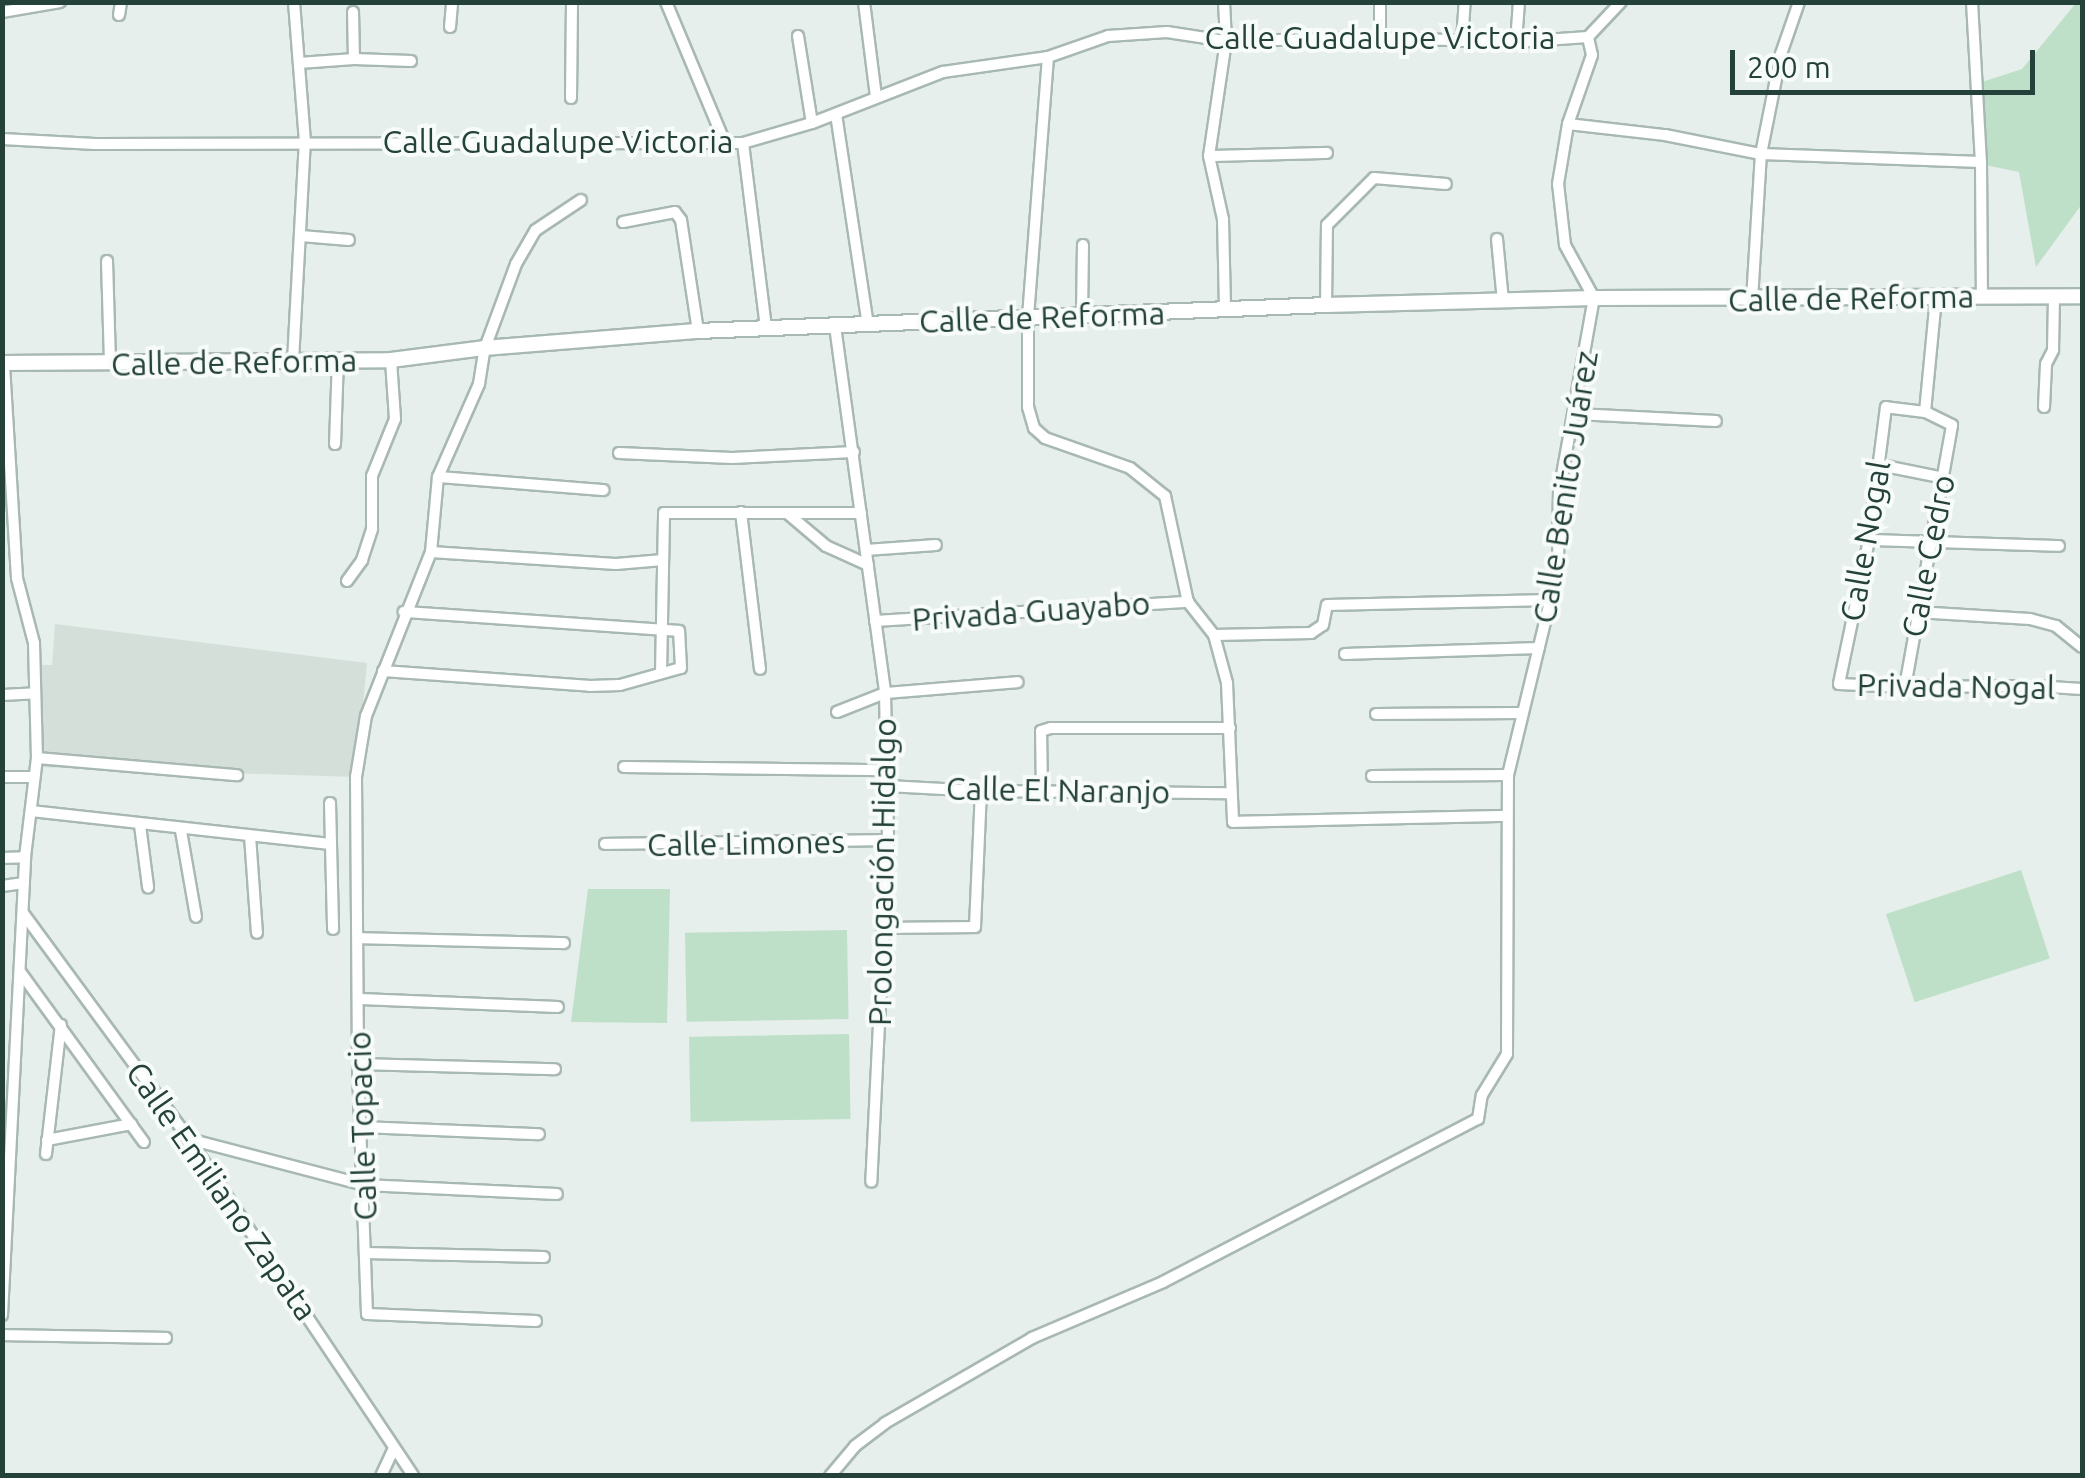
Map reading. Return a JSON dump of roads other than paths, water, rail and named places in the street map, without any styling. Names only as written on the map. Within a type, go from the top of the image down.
[{"type":"main road","name":"Calle de Reforma","points":[[3,363],[391,360],[485,348],[698,331],[1225,309],[1594,298],[2082,296]]},
{"type":"street","points":[[2,12],[60,2]]},
{"type":"street","points":[[293,361],[305,142],[294,2]]},
{"type":"street","points":[[450,27],[452,2]]},
{"type":"street","points":[[571,98],[572,2]]},
{"type":"street","points":[[666,2],[726,143]]},
{"type":"street","points":[[864,2],[876,97]]},
{"type":"street","points":[[1224,2],[1226,40],[1209,156],[1224,219],[1225,309]]},
{"type":"street","points":[[1380,2],[1380,38]]},
{"type":"street","points":[[1462,40],[1465,2]]},
{"type":"street","points":[[1516,42],[1518,2]]},
{"type":"street","name":"Calle Guadalupe Victoria","points":[[2,139],[95,144],[742,143],[812,124],[943,72],[1048,57],[1108,36],[1167,32],[1226,40],[1380,38],[1516,42],[1588,36],[1621,2]]},
{"type":"street","points":[[1752,300],[1761,154],[1781,54],[1799,2]]},
{"type":"street","points":[[1972,2],[1981,162],[1982,296]]},
{"type":"street","points":[[353,12],[354,58]]},
{"type":"street","points":[[798,36],[812,124]]},
{"type":"street","points":[[1588,36],[1592,54],[1568,124],[1558,184],[1565,245],[1594,298]]},
{"type":"street","points":[[1048,57],[1028,317],[1028,407],[1034,428],[1045,438],[1130,468],[1166,496],[1188,602],[1214,635],[1227,684],[1233,822],[1504,816]]},
{"type":"street","points":[[300,63],[354,58],[411,62]]},
{"type":"street","points":[[836,114],[868,324]]},
{"type":"street","points":[[1568,124],[1665,135],[1761,154],[1981,162]]},
{"type":"street","points":[[742,143],[766,328]]},
{"type":"street","points":[[1209,156],[1327,153]]},
{"type":"street","points":[[1326,306],[1327,225],[1374,178],[1446,184]]},
{"type":"street","name":"Calle Topacio","points":[[536,1322],[367,1314],[358,1064],[356,777],[366,716],[431,552],[438,477],[454,433],[479,384],[485,348],[516,264],[536,230],[581,200]]},
{"type":"street","points":[[623,222],[675,212],[681,220],[698,331]]},
{"type":"street","points":[[301,236],[349,240]]},
{"type":"street","points":[[1497,239],[1502,301]]},
{"type":"street","points":[[1082,315],[1083,245]]},
{"type":"street","points":[[107,261],[110,364]]},
{"type":"street","points":[[2044,407],[2046,364],[2053,350],[2054,296]]},
{"type":"street","name":"Calle Benito Juárez","points":[[830,1476],[855,1446],[886,1423],[1032,1338],[1163,1282],[1478,1119],[1482,1095],[1507,1054],[1504,816],[1508,776],[1520,713],[1558,569],[1558,492],[1576,414],[1594,298]]},
{"type":"street","points":[[1925,412],[1936,298]]},
{"type":"street","name":"Prolongación Hidalgo","points":[[835,326],[885,693],[888,840],[871,1182]]},
{"type":"street","points":[[334,444],[338,359]]},
{"type":"street","points":[[347,581],[362,560],[372,530],[372,476],[391,438],[391,360]]},
{"type":"street","points":[[2,1314],[24,856],[37,758],[34,644],[17,578],[3,363]]},
{"type":"street","name":"Calle Nogal","points":[[1839,675],[1869,540],[1886,406],[1925,412]]},
{"type":"street","name":"Calle Cedro","points":[[1904,686],[1952,425],[1925,412]]},
{"type":"street","points":[[1576,414],[1716,422]]},
{"type":"street","points":[[619,453],[732,458],[854,452]]},
{"type":"street","points":[[1880,464],[1944,478]]},
{"type":"street","points":[[438,477],[603,490]]},
{"type":"street","points":[[741,512],[760,670]]},
{"type":"street","points":[[661,673],[664,513],[862,513]]},
{"type":"street","points":[[786,513],[826,546],[868,566]]},
{"type":"street","points":[[1869,540],[2059,546]]},
{"type":"street","points":[[866,550],[936,545]]},
{"type":"street","points":[[431,552],[616,564],[663,560]]},
{"type":"street","points":[[1214,635],[1311,633],[1323,626],[1327,605],[1552,600]]},
{"type":"street","name":"Privada Guayabo","points":[[874,621],[1188,602]]},
{"type":"street","points":[[383,671],[590,686],[620,684],[681,668],[678,631],[535,625],[404,612]]},
{"type":"street","points":[[1917,612],[2030,618],[2056,626],[2082,647]]},
{"type":"street","points":[[1345,654],[1539,648]]},
{"type":"street","name":"Privada Nogal","points":[[1839,675],[1839,684],[2082,689]]},
{"type":"street","points":[[837,712],[885,693],[1018,682]]},
{"type":"street","points":[[2,694],[35,693]]},
{"type":"street","points":[[1376,714],[1520,713]]},
{"type":"street","points":[[1042,792],[1042,731],[1050,728],[1230,728]]},
{"type":"street","points":[[37,758],[237,775]]},
{"type":"street","points":[[624,766],[888,770]]},
{"type":"street","points":[[1372,776],[1508,776]]},
{"type":"street","points":[[2,777],[34,777]]},
{"type":"street","name":"Calle El Naranjo","points":[[887,786],[980,791],[1230,793]]},
{"type":"street","points":[[882,928],[974,927],[980,791]]},
{"type":"street","points":[[330,802],[333,929]]},
{"type":"street","points":[[31,811],[181,831],[330,844]]},
{"type":"street","points":[[140,826],[148,887]]},
{"type":"street","points":[[181,831],[196,916]]},
{"type":"street","points":[[250,836],[258,933]]},
{"type":"street","name":"Calle Limones","points":[[605,844],[888,840]]},
{"type":"street","points":[[2,858],[24,856]]},
{"type":"street","points":[[2,886],[24,882]]},
{"type":"street","name":"Calle Emiliano Zapata","points":[[22,912],[188,1138],[413,1476]]},
{"type":"street","points":[[358,938],[564,944]]},
{"type":"street","points":[[20,972],[62,1024],[144,1142]]},
{"type":"street","points":[[360,999],[558,1007]]},
{"type":"street","points":[[46,1154],[62,1024]]},
{"type":"street","points":[[358,1064],[555,1069]]},
{"type":"street","points":[[46,1140],[132,1124]]},
{"type":"street","points":[[362,1127],[539,1134]]},
{"type":"street","points":[[188,1138],[364,1185],[557,1194]]},
{"type":"street","points":[[366,1253],[544,1257]]},
{"type":"street","points":[[2,1335],[166,1338]]},
{"type":"street","points":[[380,1476],[393,1450]]}]
